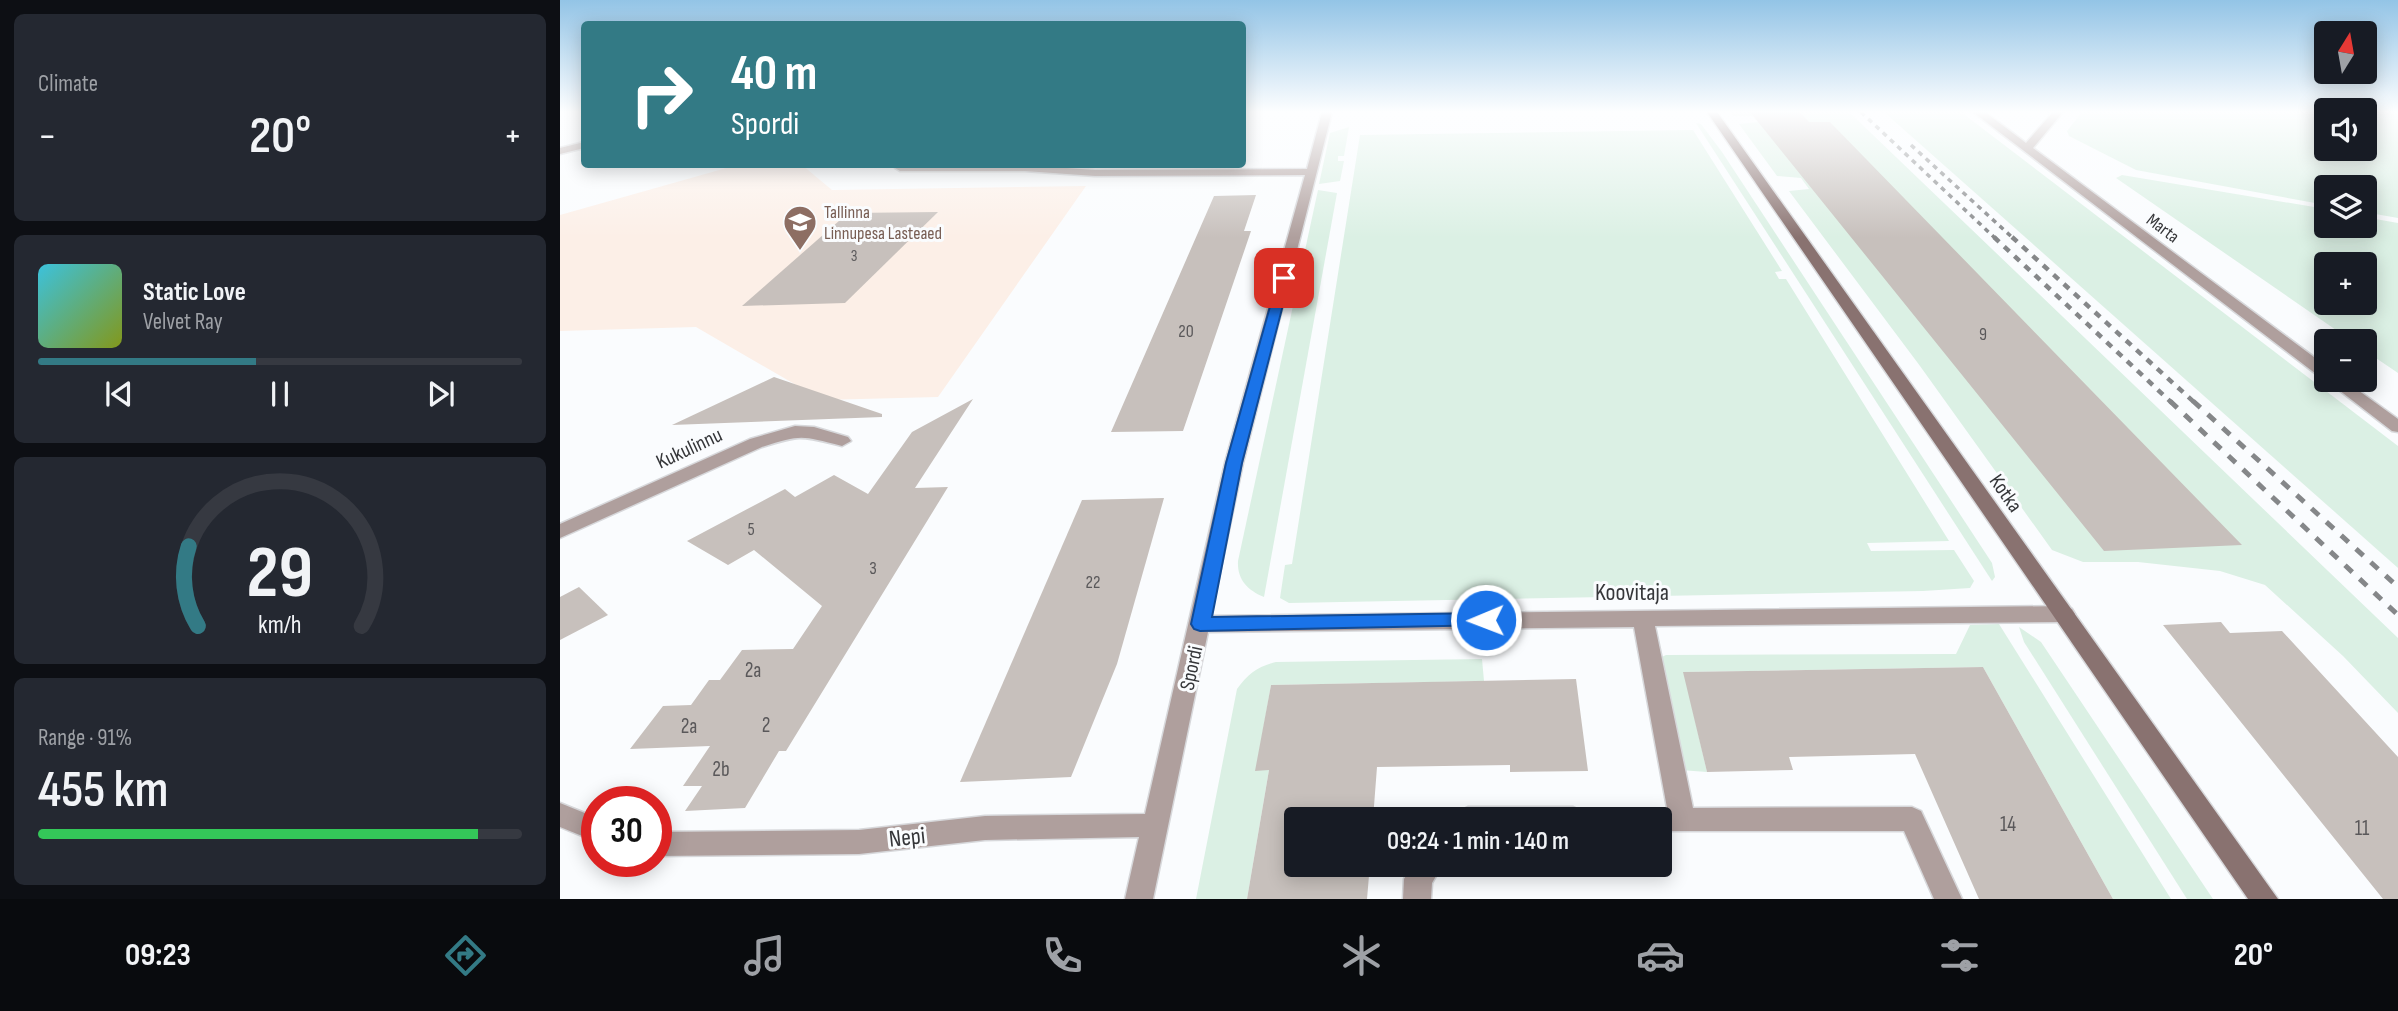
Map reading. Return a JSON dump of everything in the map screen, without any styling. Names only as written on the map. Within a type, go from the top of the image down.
[{"type":"street","name":"Spordi","points":[[1139,899],[1234,463],[1317,154]]},
{"type":"street","name":"Kotka","points":[[1741,154],[2264,899]]},
{"type":"street","name":"Marta","points":[[2031,154],[2314,365]]},
{"type":"street","points":[[900,168],[1025,168],[1095,173],[1312,172]]},
{"type":"street","points":[[2350,392],[2398,427]]},
{"type":"street","name":"Kukulinnu","points":[[560,532],[756,443],[795,431],[824,434],[842,441]]},
{"type":"street","name":"Koovitaja","points":[[1200,624],[2064,614]]},
{"type":"street","points":[[1643,618],[1670,807]]},
{"type":"street","points":[[560,814],[581,825]]},
{"type":"street","points":[[1672,820],[1912,818],[1948,899]]},
{"type":"street","name":"Nepi","points":[[672,844],[859,842],[985,828],[1157,825]]},
{"type":"street","points":[[1417,899],[1420,877]]},
{"type":"shaded area","name":"Tallinna Linnupesa Lasteaed","points":[[726,168],[806,168],[832,190],[1086,186],[938,397],[822,400],[696,327],[560,331],[560,215]]},
{"type":"green space","points":[[1325,154],[1344,154],[1338,156],[1338,161],[1344,161],[1340,181],[1319,184]]},
{"type":"green space","points":[[1357,154],[1708,154],[1782,271],[1775,272],[1779,279],[1786,279],[1949,541],[1867,543],[1871,551],[1954,550],[1974,581],[1970,588],[1923,591],[1289,603],[1280,598],[1285,565],[1292,564]]},
{"type":"green space","points":[[1716,154],[1723,154],[1992,563],[1995,577],[1992,581]]},
{"type":"green space","points":[[1761,154],[1893,154],[2398,638],[2398,713],[2343,656],[2265,585],[2220,571],[2138,562],[2083,562],[2052,550],[1920,366],[1789,191],[1809,189],[1801,178],[1777,176]]},
{"type":"green space","points":[[1931,154],[2016,154],[2314,382],[2314,392],[2327,392],[2398,446],[2398,568]]},
{"type":"green space","points":[[2104,154],[2314,154],[2314,161],[2377,161],[2377,154],[2398,154],[2398,218],[2377,214],[2377,175],[2314,175],[2314,203],[2136,170]]},
{"type":"green space","points":[[2122,175],[2314,207],[2314,238],[2377,238],[2377,219],[2398,223],[2398,373],[2377,359],[2377,329],[2335,329],[2314,315],[2377,315],[2377,252],[2314,252],[2314,315],[2116,178]]},
{"type":"green space","points":[[1318,190],[1337,193],[1264,597],[1244,583],[1239,573],[1238,561]]},
{"type":"green space","points":[[1999,624],[2171,899],[2113,899],[1983,667],[1684,672],[1707,772],[1680,770],[1655,660],[1666,655],[1956,654],[1970,625]]},
{"type":"green space","points":[[2019,627],[2041,642],[2213,899],[2187,899],[2024,642]]},
{"type":"green space","points":[[1482,659],[1484,681],[1271,685],[1256,770],[1269,770],[1247,899],[1196,899],[1237,689],[1250,675],[1276,662]]},
{"type":"building","points":[[1784,154],[1861,154],[2242,545],[2104,551]]},
{"type":"building","points":[[1256,195],[1244,231],[1251,231],[1183,431],[1111,432],[1214,196]]},
{"type":"building","points":[[938,212],[845,303],[742,306],[848,213]]},
{"type":"building","points":[[774,377],[882,414],[882,417],[672,425]]},
{"type":"building","points":[[973,399],[915,488],[948,487],[786,751],[779,751],[745,808],[685,811],[702,786],[683,786],[710,746],[630,749],[663,706],[691,705],[709,680],[720,680],[742,650],[793,649],[822,606],[754,550],[728,565],[687,541],[785,489],[795,497],[834,475],[868,494],[912,432]]},
{"type":"building","points":[[1164,498],[1117,664],[1071,777],[960,782],[1082,500]]},
{"type":"building","points":[[579,587],[608,615],[560,640],[560,597]]},
{"type":"building","points":[[2221,622],[2230,633],[2282,631],[2398,757],[2398,899],[2383,899],[2163,625]]},
{"type":"building","points":[[1983,667],[2113,899],[1979,899],[1915,754],[1789,757],[1793,770],[1707,772],[1683,672]]},
{"type":"building","points":[[1576,679],[1588,771],[1510,772],[1510,765],[1377,767],[1374,807],[1284,807],[1284,877],[1369,877],[1367,899],[1247,899],[1269,770],[1255,771],[1271,685]]},
{"type":"railway","points":[[1906,154],[1996,239]]},
{"type":"railway","points":[[1921,154],[2014,239]]},
{"type":"railway","points":[[1994,237],[2172,403]]},
{"type":"railway","points":[[2012,237],[2195,403]]},
{"type":"railway","points":[[2170,401],[2398,615]]},
{"type":"railway","points":[[2193,401],[2398,587]]},
{"type":"place","name":"Tallinna Linnupesa Lasteaed","points":[[800,252]]},
{"type":"route","points":[[1284,278],[1234,463],[1200,624],[1486,620]]}]
